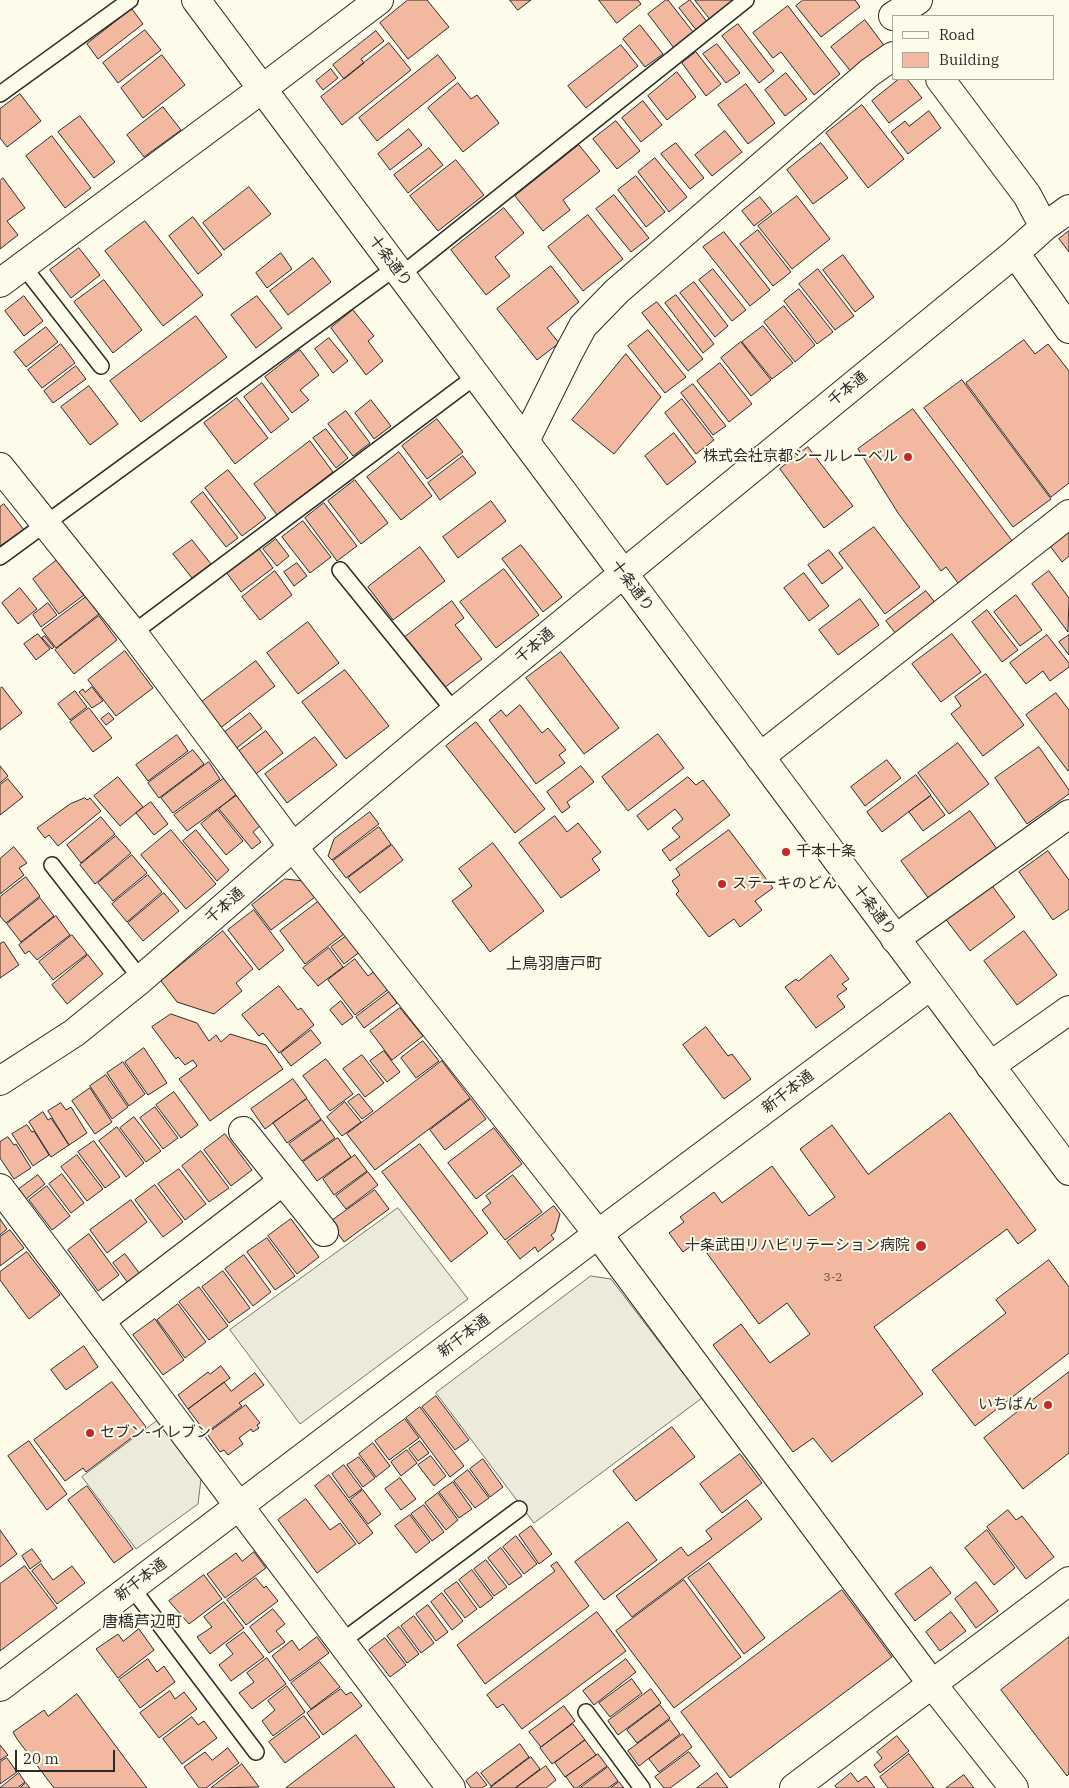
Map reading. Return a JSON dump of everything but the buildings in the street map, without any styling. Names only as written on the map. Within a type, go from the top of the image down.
[{"type":"street","name":"十条通り","points":[[196,0],[1069,1171]]},
{"type":"street","points":[[0,282],[262,89],[379,0]]},
{"type":"street","points":[[882,0],[892,15]]},
{"type":"street","points":[[895,15],[918,0]]},
{"type":"street","points":[[525,441],[583,326],[617,291],[869,73],[892,57]]},
{"type":"street","points":[[941,80],[1027,195],[1044,227]]},
{"type":"street","name":"千本通","points":[[0,1081],[74,1033],[141,979],[293,847],[622,573],[1015,253],[1044,227],[1069,209]]},
{"type":"street","points":[[1015,253],[1069,329]]},
{"type":"street","points":[[0,467],[133,633],[293,847],[598,1234],[932,1684],[1014,1788]]},
{"type":"street","points":[[760,757],[1069,514]]},
{"type":"street","points":[[895,939],[1069,814]]},
{"type":"street","name":"新千本通","points":[[0,1687],[598,1234],[930,986]]},
{"type":"street","points":[[990,1066],[1069,1010]]},
{"type":"street","points":[[243,1131],[324,1232]]},
{"type":"street","points":[[100,1321],[283,1181]]},
{"type":"street","points":[[0,1188],[451,1788]]},
{"type":"street","points":[[794,1788],[1069,1581]]},
{"type":"lane","points":[[0,94],[130,0]]},
{"type":"lane","points":[[0,557],[398,272],[746,0]]},
{"type":"lane","points":[[23,266],[101,366]]},
{"type":"lane","points":[[133,633],[476,376]]},
{"type":"lane","points":[[340,570],[456,712]]},
{"type":"lane","points":[[52,865],[141,979]]},
{"type":"lane","points":[[341,1642],[519,1509]]},
{"type":"lane","points":[[132,1588],[256,1752]]},
{"type":"lane","points":[[586,1712],[642,1788]]},
{"type":"shaded area","points":[[398,1208],[468,1299],[300,1424],[230,1330]]},
{"type":"shaded area","points":[[591,1276],[611,1279],[702,1398],[534,1523],[436,1393]]},
{"type":"shaded area","points":[[157,1421],[201,1479],[198,1504],[136,1549],[82,1477]]},
{"type":"place","name":"株式会社京都シールレーベル","points":[[908,457]]},
{"type":"place","name":"千本十条","points":[[786,852]]},
{"type":"place","name":"ステーキのどん","points":[[722,884]]},
{"type":"place","name":"十条武田リハビリテーション病院","points":[[921,1246]]},
{"type":"place","name":"いちばん","points":[[1048,1405]]},
{"type":"place","name":"セブン-イレブン","points":[[90,1433]]},
{"type":"district","name":"上鳥羽唐戸町","points":[[554,964]]},
{"type":"district","name":"唐橋芦辺町","points":[[142,1622]]}]
